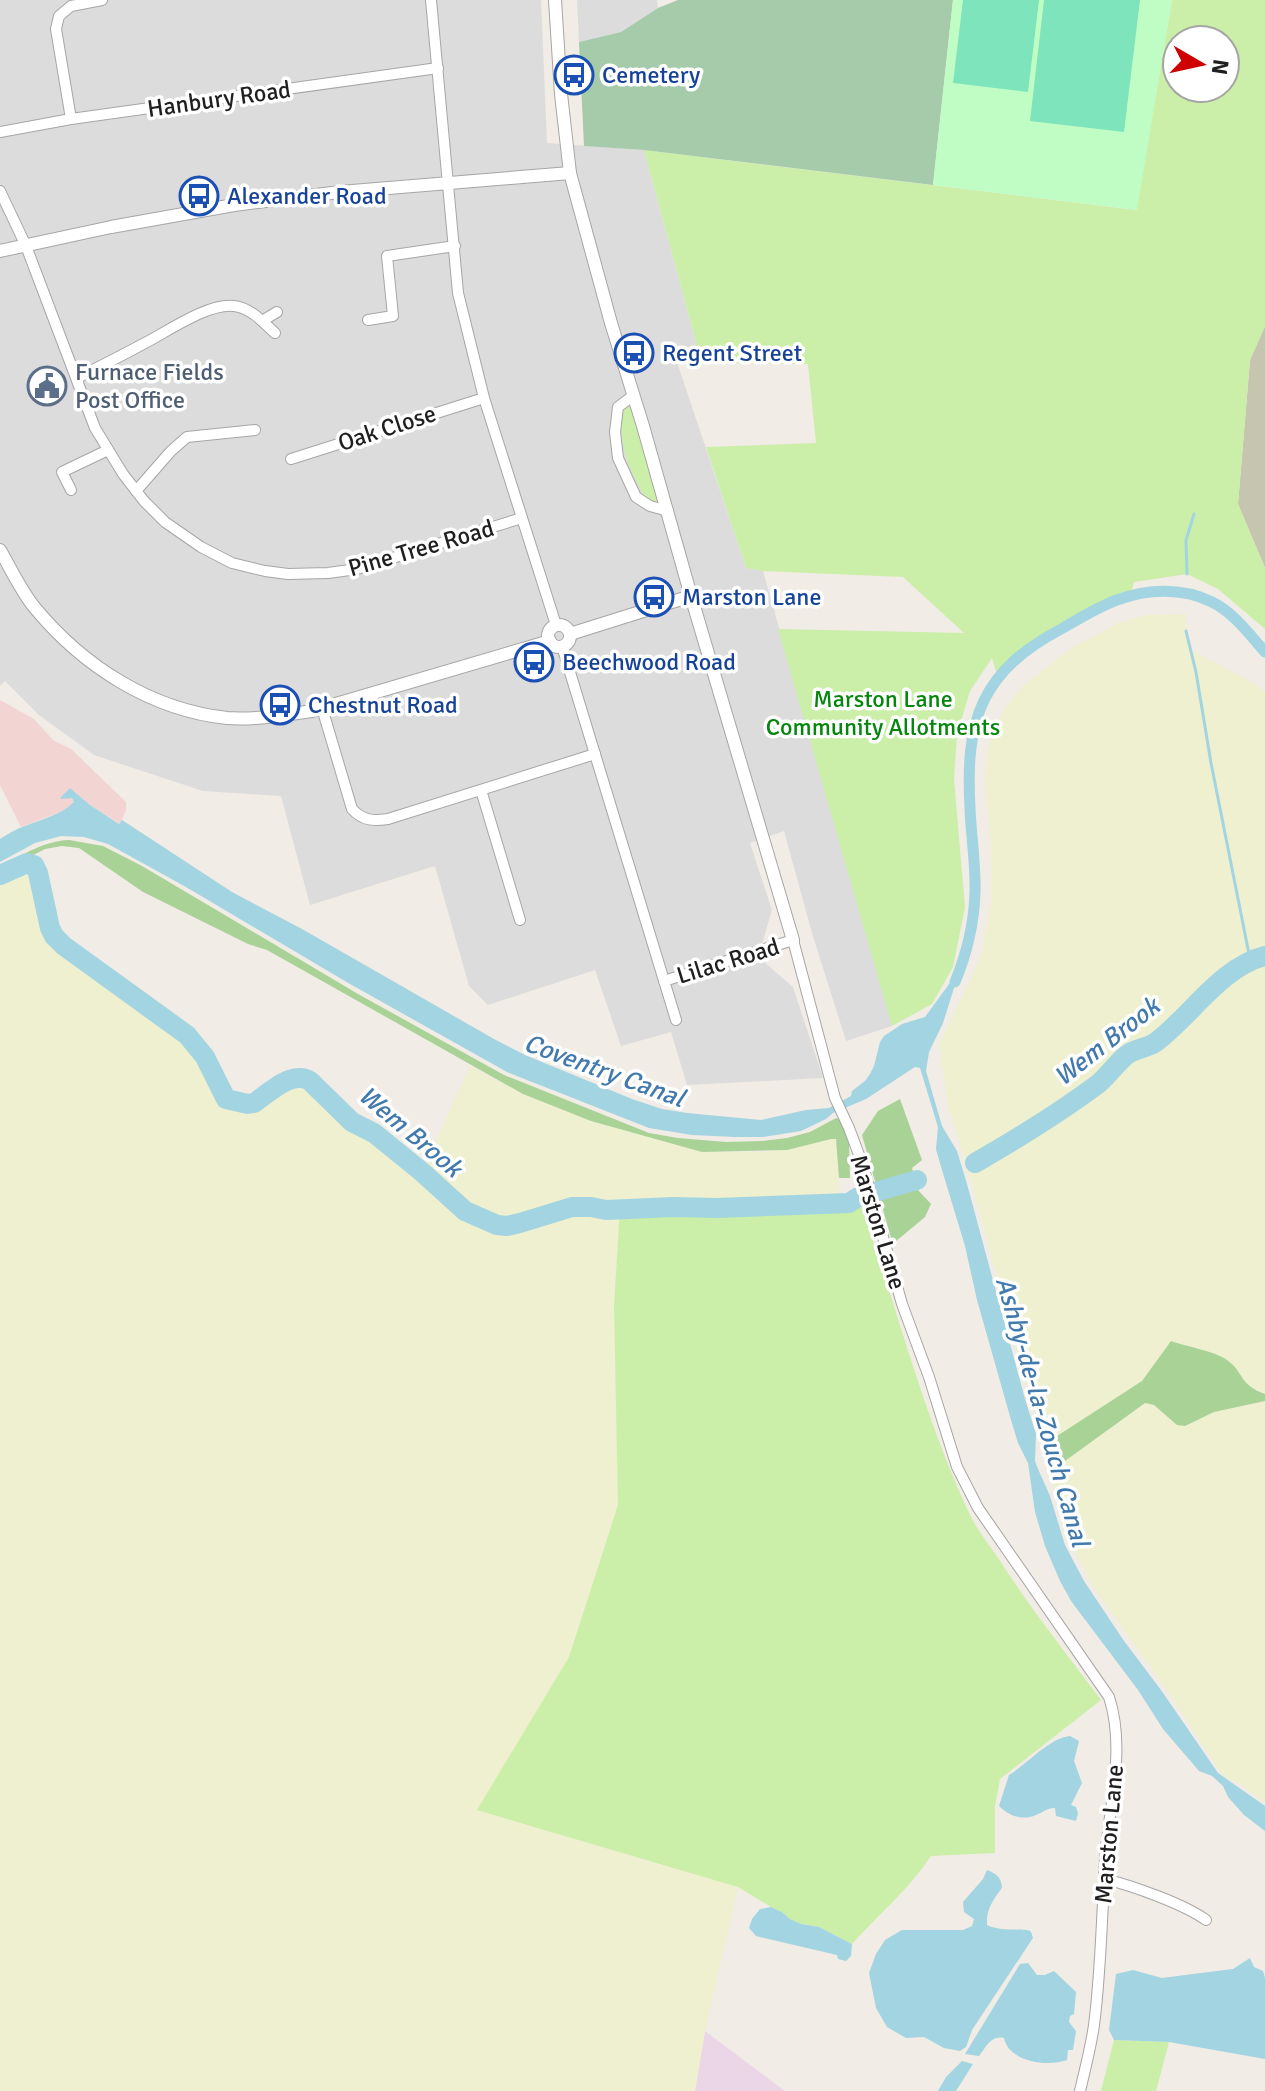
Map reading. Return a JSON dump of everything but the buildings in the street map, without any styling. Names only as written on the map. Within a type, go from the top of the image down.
[{"type":"street","points":[[71,119],[56,29],[59,16],[71,6],[102,0]]},
{"type":"street","points":[[431,0],[458,293],[484,398],[556,625]]},
{"type":"street","name":"Marston Lane","points":[[555,0],[570,173],[611,323],[793,940],[835,1098],[862,1163],[902,1304],[957,1467],[987,1521],[1109,1697],[1115,1715],[1117,1743],[1094,2026],[1080,2091]]},
{"type":"street","name":"Hanbury Road","points":[[0,132],[71,119],[438,68]]},
{"type":"street","points":[[0,251],[234,205],[340,192],[570,173]]},
{"type":"street","points":[[0,191],[26,246]]},
{"type":"street","name":"Pine Tree Road","points":[[26,246],[95,428],[136,491],[165,522],[201,547],[232,563],[288,574],[328,573],[357,569],[522,518]]},
{"type":"street","points":[[368,320],[393,316],[387,256],[455,246]]},
{"type":"street","points":[[77,378],[185,320],[221,307],[235,306],[251,311],[275,333]]},
{"type":"street","points":[[262,321],[277,312]]},
{"type":"street","points":[[634,395],[618,407],[615,432],[618,458],[636,497],[650,506],[668,511]]},
{"type":"street","name":"Oak Close","points":[[291,459],[484,398]]},
{"type":"street","points":[[136,491],[187,437],[255,430]]},
{"type":"street","points":[[71,490],[62,472],[108,450]]},
{"type":"street","points":[[0,550],[34,606],[55,630],[102,671],[180,708],[229,718],[272,717],[322,708],[568,643],[570,634],[566,627],[556,625]]},
{"type":"street","points":[[570,634],[691,596]]},
{"type":"street","points":[[556,625],[549,631],[595,754],[676,1020]]},
{"type":"street","points":[[322,708],[352,809],[360,817],[373,821],[388,819],[595,754]]},
{"type":"street","points":[[481,790],[520,920]]},
{"type":"street","name":"Lilac Road","points":[[664,981],[793,940]]},
{"type":"street","points":[[1105,1879],[1177,1905],[1206,1920]]},
{"type":"shaded area","points":[[0,0],[541,0],[547,143],[644,150],[699,353],[677,362],[746,568],[763,571],[892,1026],[846,1041],[784,831],[750,843],[772,910],[762,944],[750,950],[793,987],[823,1078],[687,1085],[671,1032],[621,1046],[595,970],[488,1005],[469,986],[435,866],[310,905],[281,796],[203,791],[94,755],[39,715],[5,681],[0,686]]},
{"type":"shaded area","points":[[577,0],[657,0],[658,8],[621,32],[579,42]]},
{"type":"shaded area","points":[[1265,326],[1265,568],[1238,504],[1250,360]]},
{"type":"shaded area","points":[[1186,614],[1190,649],[1265,692],[1265,1394],[1244,1383],[1234,1367],[1171,1341],[1142,1381],[1050,1439],[1043,1437],[1021,1366],[948,1107],[939,1045],[982,955],[991,901],[991,843],[985,783],[989,745],[1004,709],[1025,684],[1073,647],[1118,623],[1146,615]]},
{"type":"shaded area","points":[[0,700],[34,719],[53,740],[71,749],[126,802],[120,824],[70,788],[61,798],[72,798],[73,805],[21,827],[0,785]]},
{"type":"shaded area","points":[[27,863],[34,865],[38,873],[54,936],[187,1035],[205,1057],[226,1099],[254,1103],[293,1077],[302,1076],[352,1122],[374,1133],[422,1172],[470,1066],[523,1094],[591,1121],[701,1152],[766,1152],[837,1139],[839,1204],[620,1209],[614,1306],[618,1505],[569,1657],[478,1810],[738,1887],[705,2031],[695,2091],[0,2091],[0,875]]},
{"type":"shaded area","points":[[1265,1401],[1265,1803],[1221,1773],[1093,1586],[1068,1540],[1051,1479],[1054,1469],[1145,1403],[1154,1405],[1177,1425],[1185,1426],[1214,1412]]},
{"type":"shaded area","points":[[705,2031],[785,2091],[695,2091]]},
{"type":"green space","points":[[678,0],[953,0],[933,185],[644,150],[584,146],[579,42],[621,32],[658,8]]},
{"type":"green space","points":[[953,0],[1172,0],[1168,24],[1161,24],[1161,66],[1137,210],[933,185]]},
{"type":"green space","points":[[963,0],[1039,0],[1028,92],[953,83]]},
{"type":"green space","points":[[1044,0],[1140,0],[1124,132],[1030,121]]},
{"type":"green space","name":"Marston Lane Community Allotments","points":[[1172,0],[1265,0],[1265,326],[1250,360],[1238,504],[1265,568],[1265,629],[1218,589],[1187,574],[1134,582],[1131,595],[1036,642],[998,678],[992,658],[970,691],[957,734],[954,779],[965,907],[953,967],[932,1004],[892,1026],[778,629],[964,633],[903,577],[746,568],[706,447],[816,443],[808,364],[704,363],[644,150],[1136,210],[1161,64],[1161,104],[1241,104],[1241,24],[1168,24]]},
{"type":"green space","points":[[632,405],[661,503],[646,499],[626,457],[622,410]]},
{"type":"green space","points":[[69,840],[103,846],[142,866],[358,994],[504,1075],[649,1133],[726,1142],[762,1141],[810,1132],[836,1118],[842,1120],[849,1144],[850,1178],[839,1178],[836,1139],[787,1150],[702,1152],[591,1121],[523,1094],[267,950],[248,944],[143,892],[79,848],[62,846],[45,849],[0,872],[0,867],[33,849]]},
{"type":"green space","points":[[900,1099],[922,1160],[912,1168],[918,1190],[931,1204],[925,1217],[895,1242],[891,1238],[862,1135],[878,1111]]},
{"type":"green space","points":[[858,1197],[923,1398],[970,1515],[1024,1596],[1101,1700],[1000,1779],[995,1806],[995,1853],[931,1856],[903,1891],[852,1944],[819,1927],[790,1919],[738,1887],[477,1810],[569,1657],[618,1505],[614,1306],[620,1208],[822,1205],[849,1203]]},
{"type":"green space","points":[[1171,1341],[1227,1360],[1250,1387],[1265,1394],[1265,1401],[1214,1412],[1185,1426],[1177,1425],[1154,1405],[1145,1403],[1054,1469],[1051,1479],[1043,1437],[1050,1439],[1057,1436],[1142,1381]]},
{"type":"green space","points":[[1114,2040],[1169,2042],[1156,2091],[1101,2091]]},
{"type":"water","points":[[70,788],[119,824],[122,820],[232,892],[494,1039],[525,1055],[662,1109],[761,1120],[829,1108],[851,1096],[852,1091],[865,1081],[874,1066],[884,1036],[902,1024],[925,1017],[960,969],[943,1023],[929,1052],[926,1071],[942,1126],[957,1151],[967,1184],[1036,1434],[1035,1461],[1065,1545],[1084,1581],[1218,1773],[1265,1806],[1265,1831],[1244,1815],[1212,1776],[1199,1771],[1163,1729],[1060,1581],[1045,1546],[1035,1512],[1028,1463],[1018,1443],[977,1300],[965,1246],[936,1149],[938,1127],[920,1068],[915,1067],[866,1099],[801,1131],[763,1137],[735,1137],[692,1135],[649,1128],[507,1072],[108,844],[84,837],[61,836],[35,843],[0,862],[0,839],[69,806],[74,802],[72,798],[61,797]]},
{"type":"water","points":[[1070,1736],[1079,1741],[1074,1761],[1082,1783],[1071,1805],[1076,1807],[1078,1813],[1076,1821],[1056,1816],[1055,1808],[1031,1817],[1021,1817],[1011,1815],[999,1806],[1009,1775],[1047,1746]]},
{"type":"water","points":[[987,1870],[998,1876],[1002,1888],[989,1909],[987,1925],[1027,1930],[1033,1938],[972,2030],[966,2047],[960,2051],[944,2048],[924,2037],[906,2038],[887,2027],[876,2008],[869,1973],[876,1954],[885,1940],[902,1930],[963,1930],[972,1926],[974,1919],[964,1912],[963,1902]]},
{"type":"water","points":[[771,1907],[790,1919],[819,1927],[852,1944],[851,1956],[846,1961],[838,1959],[837,1955],[756,1936],[749,1928],[752,1919],[760,1909]]},
{"type":"water","points":[[1250,1958],[1254,1967],[1263,1971],[1265,1978],[1265,2059],[1169,2042],[1114,2040],[1109,2030],[1116,1974],[1133,1970],[1162,1978],[1233,1969]]},
{"type":"water","points":[[1028,1963],[1037,1975],[1054,1971],[1076,1992],[1074,2014],[1069,2022],[1076,2031],[1073,2050],[1068,2050],[1067,2060],[1049,2063],[1030,2061],[1013,2053],[1004,2038],[989,2042],[979,2056],[965,2054],[1020,1964]]},
{"type":"water","points":[[962,2061],[973,2064],[956,2091],[938,2091],[946,2077]]},
{"type":"waterway","points":[[1187,574],[1186,540],[1194,514]]},
{"type":"waterway","name":"Coventry Canal","points":[[955,982],[969,938],[974,905],[969,776],[971,748],[984,701],[996,680],[1035,644],[1103,606],[1128,596],[1152,592],[1189,594],[1220,606],[1241,624],[1265,652]]},
{"type":"waterway","points":[[1186,631],[1250,959]]},
{"type":"waterway","name":"Wem Brook","points":[[0,875],[27,863],[34,865],[54,936],[187,1035],[205,1057],[226,1099],[254,1103],[289,1080],[303,1078],[310,1081],[352,1122],[374,1133],[465,1211],[497,1225],[520,1223],[572,1207],[606,1210],[849,1203],[858,1197],[917,1180]]},
{"type":"waterway","name":"Wem Brook","points":[[975,1163],[1083,1095],[1128,1054],[1156,1042],[1234,970],[1265,956]]},
{"type":"place","name":"Cemetery","points":[[574,75]]},
{"type":"place","name":"Alexander Road","points":[[199,196]]},
{"type":"place","name":"Regent Street","points":[[634,353]]},
{"type":"place","name":"Furnace Fields Post Office","points":[[47,386]]},
{"type":"place","name":"Marston Lane","points":[[654,597]]},
{"type":"place","name":"Beechwood Road","points":[[534,662]]},
{"type":"place","name":"Chestnut Road","points":[[280,705]]},
{"type":"water label","name":"Ashby-de-la-Zouch Canal","points":[[1042,1412]]}]
